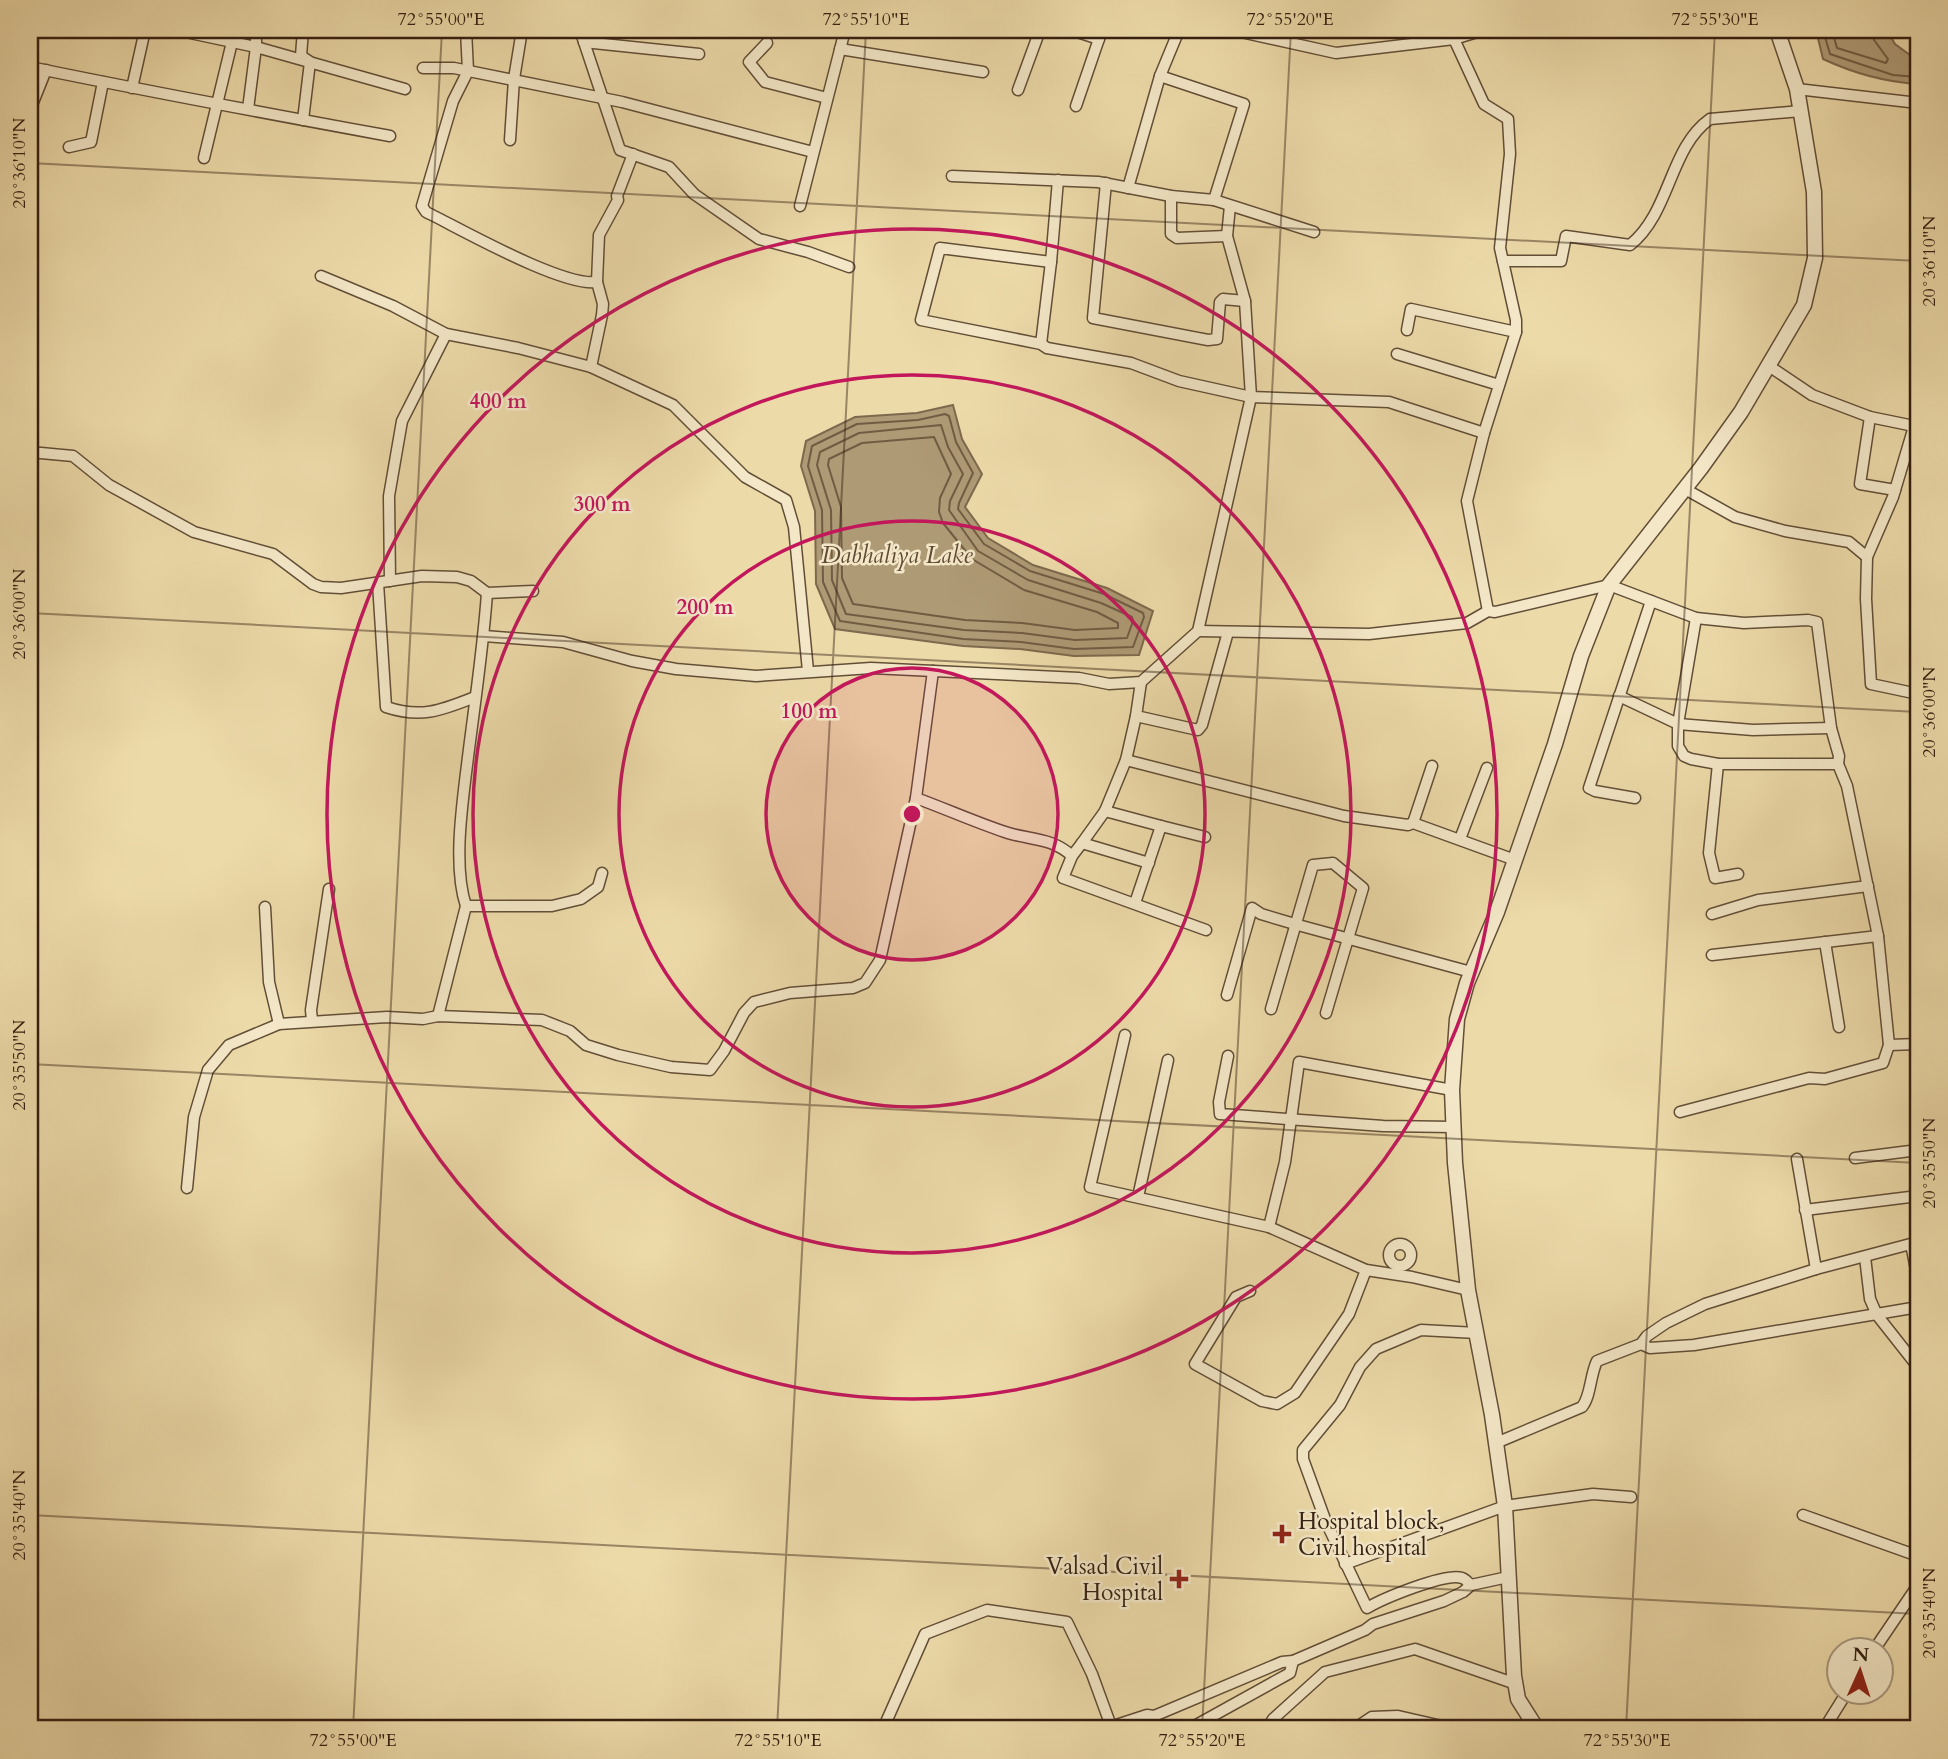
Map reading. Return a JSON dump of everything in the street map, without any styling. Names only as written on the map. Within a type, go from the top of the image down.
[{"type":"street","points":[[132,88],[145,30]]},
{"type":"street","points":[[176,30],[256,47],[405,89]]},
{"type":"street","points":[[204,158],[233,30]]},
{"type":"street","points":[[248,110],[256,30]]},
{"type":"street","points":[[303,30],[301,56],[310,62]]},
{"type":"street","points":[[466,30],[468,71],[453,101],[422,206],[426,212],[530,264],[586,284],[597,282]]},
{"type":"street","points":[[510,140],[514,79],[522,30]]},
{"type":"street","points":[[580,30],[620,150],[669,167],[694,194],[759,239],[808,252],[849,267]]},
{"type":"street","points":[[800,206],[845,30]]},
{"type":"street","points":[[1018,90],[1040,30]]},
{"type":"street","points":[[1071,30],[1100,34],[1076,106]]},
{"type":"street","points":[[1128,188],[1160,76],[1179,30]]},
{"type":"street","points":[[1231,30],[1336,53],[1454,40],[1484,30]]},
{"type":"street","points":[[1537,1729],[1518,1699],[1505,1506],[1468,1290],[1452,1090],[1457,1019],[1471,972],[1497,912],[1555,744],[1581,656],[1609,585],[1685,489],[1741,412],[1804,305],[1815,258],[1815,192],[1797,89],[1777,30]]},
{"type":"street","points":[[1454,40],[1484,104],[1508,119],[1510,127],[1510,154],[1500,248],[1516,320],[1516,332],[1484,433],[1467,501],[1488,611]]},
{"type":"street","points":[[584,42],[699,54]]},
{"type":"street","points":[[767,43],[749,62],[765,82],[827,98]]},
{"type":"street","points":[[840,49],[982,72]]},
{"type":"street","points":[[303,120],[310,62]]},
{"type":"street","points":[[30,67],[390,136]]},
{"type":"street","points":[[423,68],[468,71],[622,102],[814,152]]},
{"type":"street","points":[[30,110],[46,70]]},
{"type":"street","points":[[1160,76],[1244,104],[1214,200]]},
{"type":"street","points":[[69,147],[91,142],[103,82]]},
{"type":"street","points":[[1797,89],[1918,103]]},
{"type":"street","points":[[1503,261],[1561,261],[1566,236],[1630,245],[1645,233],[1663,201],[1681,156],[1698,128],[1710,119],[1801,111]]},
{"type":"street","points":[[591,367],[603,304],[597,282],[599,235],[618,200],[617,195],[633,155]]},
{"type":"street","points":[[952,176],[1106,183],[1171,196],[1214,200],[1314,232]]},
{"type":"street","points":[[1041,344],[1058,180]]},
{"type":"street","points":[[1106,183],[1093,318],[1208,340],[1217,339],[1220,302],[1223,299],[1245,302]]},
{"type":"street","points":[[1171,196],[1171,234],[1177,238],[1227,236]]},
{"type":"street","points":[[484,636],[563,642],[632,661],[676,669],[756,676],[871,668],[1079,678],[1109,684],[1141,682],[1198,631],[1251,397],[1245,302],[1227,236],[1230,206]]},
{"type":"street","points":[[1051,262],[940,247],[920,320],[1131,363],[1179,381],[1251,397],[1389,402],[1484,433]]},
{"type":"street","points":[[321,276],[393,306],[446,334],[518,348],[591,367],[673,405],[744,477],[786,500],[794,527],[807,671]]},
{"type":"street","points":[[1407,330],[1411,309],[1516,332]]},
{"type":"street","points":[[446,334],[401,421],[389,496],[384,582],[386,707],[421,714],[435,712],[475,697]]},
{"type":"street","points":[[1397,354],[1499,385]]},
{"type":"street","points":[[1769,366],[1812,395],[1870,417],[1914,426]]},
{"type":"street","points":[[1918,413],[1895,490],[1867,557],[1866,599],[1871,684],[1918,694]]},
{"type":"street","points":[[1870,417],[1860,484],[1895,490]]},
{"type":"street","points":[[30,452],[73,456],[110,485],[194,532],[273,554],[313,584],[341,588],[422,576],[471,581],[487,593],[533,591]]},
{"type":"street","points":[[1685,489],[1735,517],[1785,531],[1849,542],[1867,557]]},
{"type":"street","points":[[1198,631],[1369,634],[1467,623],[1488,611],[1495,612],[1609,585],[1696,618],[1744,623],[1808,620],[1817,622],[1831,729],[1839,756],[1838,764],[1847,786],[1878,936],[1889,1045],[1883,1063],[1680,1112]]},
{"type":"street","points":[[438,1016],[466,906],[460,850],[461,810],[484,636],[487,593]]},
{"type":"street","points":[[1634,798],[1589,788],[1651,601]]},
{"type":"street","points":[[1696,618],[1678,724],[1678,746],[1684,756],[1691,760],[1718,764],[1838,764]]},
{"type":"street","points":[[1136,716],[1198,730],[1202,725],[1228,632]]},
{"type":"street","points":[[187,1188],[194,1117],[208,1070],[229,1045],[279,1024],[312,1020],[387,1017],[423,1019],[438,1016],[542,1020],[570,1031],[586,1045],[618,1055],[671,1067],[710,1070],[724,1051],[744,1013],[754,1002],[790,993],[853,988],[865,983],[880,960],[916,798],[933,671]]},
{"type":"street","points":[[1141,682],[1126,760],[1105,811],[1072,856],[1063,878],[1206,930]]},
{"type":"street","points":[[1619,696],[1678,724],[1753,730],[1831,729]]},
{"type":"street","points":[[1126,760],[1344,816],[1408,825],[1413,823],[1514,860]]},
{"type":"street","points":[[1718,764],[1709,853],[1715,878],[1738,874]]},
{"type":"street","points":[[1413,823],[1432,766]]},
{"type":"street","points":[[1460,839],[1487,768]]},
{"type":"street","points":[[916,798],[1008,833],[1045,840],[1065,849],[1072,856]]},
{"type":"street","points":[[1105,811],[1205,838]]},
{"type":"street","points":[[1135,903],[1161,826]]},
{"type":"street","points":[[1082,843],[1149,863]]},
{"type":"street","points":[[1271,1009],[1313,865],[1334,863],[1363,888],[1326,1013]]},
{"type":"street","points":[[466,906],[552,906],[581,899],[598,887],[602,873]]},
{"type":"street","points":[[1712,914],[1758,900],[1868,886]]},
{"type":"street","points":[[312,1020],[311,1010],[329,889]]},
{"type":"street","points":[[265,907],[269,982],[279,1024]]},
{"type":"street","points":[[1227,995],[1252,908],[1261,914],[1294,924],[1471,972]]},
{"type":"street","points":[[1712,955],[1878,936]]},
{"type":"street","points":[[1825,942],[1839,1027]]},
{"type":"street","points":[[1125,1035],[1090,1187],[1269,1227],[1366,1270],[1468,1290]]},
{"type":"street","points":[[1889,1045],[1918,1044]]},
{"type":"street","points":[[1228,1055],[1219,1102],[1220,1114],[1290,1121],[1454,1127]]},
{"type":"street","points":[[1138,1198],[1168,1060]]},
{"type":"street","points":[[1269,1227],[1285,1162],[1299,1062],[1452,1090]]},
{"type":"street","points":[[1855,1158],[1918,1150]]},
{"type":"street","points":[[1797,1159],[1815,1269]]},
{"type":"street","points":[[1805,1210],[1918,1196]]},
{"type":"street","points":[[1496,1443],[1582,1407],[1586,1402],[1591,1374],[1597,1361],[1641,1344],[1647,1336],[1666,1323],[1705,1304],[1815,1269],[1915,1243],[1918,1280]]},
{"type":"street","points":[[1865,1257],[1870,1299],[1877,1315],[1918,1367]]},
{"type":"street","points":[[1250,1291],[1236,1297],[1195,1364],[1262,1401],[1278,1404],[1295,1393],[1349,1314],[1366,1270]]},
{"type":"street","points":[[1641,1344],[1650,1348],[1694,1345],[1918,1307]]},
{"type":"street","points":[[1471,1585],[1462,1578],[1451,1577],[1431,1582],[1367,1608],[1326,1522],[1303,1460],[1303,1450],[1340,1405],[1360,1367],[1376,1349],[1420,1330],[1477,1333]]},
{"type":"street","points":[[1345,1564],[1505,1506],[1593,1494],[1631,1497]]},
{"type":"street","points":[[1803,1515],[1918,1556]]},
{"type":"street","points":[[883,1729],[925,1634],[987,1610],[1067,1622],[1092,1674],[1108,1728],[1147,1715],[1154,1716],[1282,1662],[1293,1661],[1373,1624],[1444,1601],[1471,1585],[1508,1577]]},
{"type":"street","points":[[1883,1636],[1918,1585]]},
{"type":"street","points":[[1266,1729],[1273,1719],[1325,1672],[1415,1649],[1516,1684]]},
{"type":"street","points":[[1189,1729],[1290,1673],[1293,1661]]},
{"type":"street","points":[[1824,1729],[1838,1706]]},
{"type":"street","points":[[1154,1716],[1156,1729]]},
{"type":"street","points":[[1354,1729],[1372,1717],[1398,1716],[1455,1729]]},
{"type":"water","points":[[1816,30],[1887,30],[1895,44],[1918,61],[1918,84],[1869,76],[1823,59]]},
{"type":"water","name":"Dabhaliya Lake","points":[[953,405],[962,439],[982,474],[965,507],[988,538],[1033,565],[1107,588],[1153,611],[1139,655],[1074,656],[1020,649],[963,646],[835,629],[816,584],[815,511],[801,466],[806,441],[855,417],[917,413]]},
{"type":"place","name":"Hospital block, Civil hospital","points":[[1282,1534]]},
{"type":"place","name":"Valsad Civil Hospital","points":[[1179,1579]]}]
